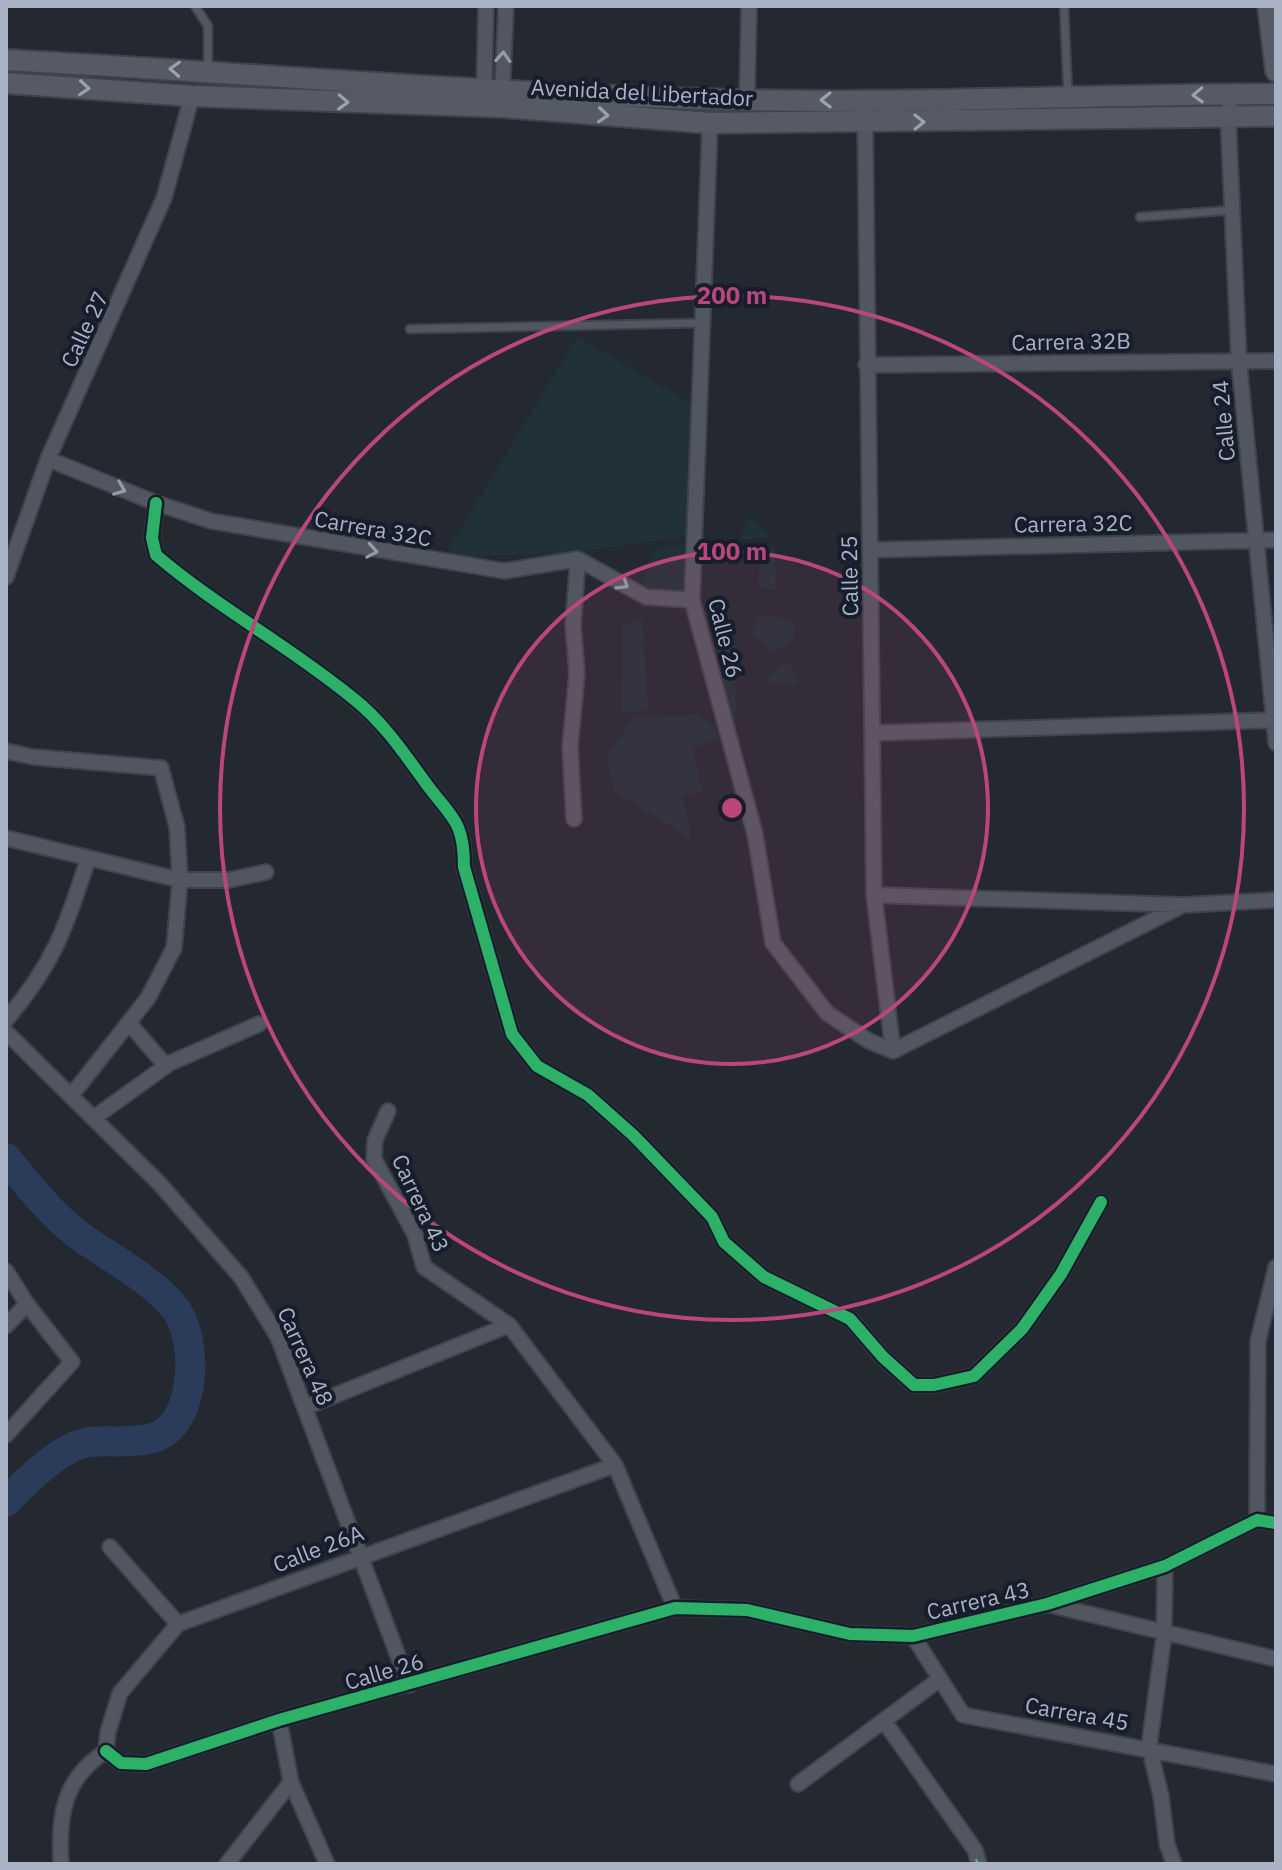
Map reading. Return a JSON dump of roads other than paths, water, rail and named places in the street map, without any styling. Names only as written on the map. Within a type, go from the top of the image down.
[{"type":"main road","points":[[1268,6],[1276,71]]},
{"type":"main road","name":"Avenida del Libertador","points":[[6,60],[208,71],[710,123],[1276,116]]},
{"type":"main road","name":"Avenida del Libertador","points":[[6,83],[192,96],[493,99],[1069,100],[1276,94]]},
{"type":"street","points":[[486,6],[493,99]]},
{"type":"street","points":[[493,99],[506,6]]},
{"type":"street","points":[[747,100],[749,6]]},
{"type":"street","name":"Calle 24","points":[[1231,94],[1228,116],[1239,362],[1276,743]]},
{"type":"street","name":"Calle 27","points":[[6,577],[48,459],[164,198],[192,96]]},
{"type":"street","name":"Calle 25","points":[[866,99],[866,365],[875,733],[874,895],[893,1051]]},
{"type":"street","name":"Calle 26","points":[[710,123],[700,323],[692,600],[755,834],[773,943],[827,1013],[869,1041],[893,1051]]},
{"type":"street","name":"Carrera 32B","points":[[866,365],[1276,361]]},
{"type":"street","name":"Carrera 32C","points":[[48,459],[156,503],[211,521],[504,571],[578,559]]},
{"type":"street","points":[[156,503],[152,538],[156,555],[356,700],[395,740],[438,799],[456,817],[464,841],[464,867],[512,1034],[537,1066],[588,1095],[633,1135],[712,1217],[724,1242],[764,1277],[850,1319],[883,1357],[914,1385],[934,1385],[974,1376],[1022,1329],[1061,1274],[1101,1202]]},
{"type":"street","name":"Carrera 32C","points":[[871,550],[1276,540]]},
{"type":"street","points":[[574,819],[570,747],[577,673],[573,625],[578,559],[646,597],[692,600]]},
{"type":"street","points":[[875,733],[1275,720]]},
{"type":"street","points":[[6,751],[33,757],[161,768],[177,827],[180,880],[174,948],[148,998],[71,1096]]},
{"type":"street","points":[[6,838],[180,880],[229,880],[266,872]]},
{"type":"street","points":[[6,1020],[41,979],[68,923],[88,859]]},
{"type":"street","points":[[874,895],[1183,905],[1276,900]]},
{"type":"street","points":[[893,1051],[1183,905]]},
{"type":"street","points":[[129,1023],[166,1066]]},
{"type":"street","points":[[95,1117],[166,1066],[259,1024]]},
{"type":"street","name":"Carrera 48","points":[[6,1032],[95,1117],[241,1277],[278,1337],[409,1685]]},
{"type":"street","name":"Carrera 43","points":[[388,1111],[375,1140],[374,1159],[415,1235],[424,1267],[509,1325],[615,1465],[675,1608],[747,1610],[850,1634],[913,1636],[1047,1604],[1165,1566],[1257,1520]]},
{"type":"street","points":[[1276,1267],[1258,1341],[1257,1520],[1276,1523]]},
{"type":"street","points":[[6,1271],[72,1362],[6,1435]]},
{"type":"street","points":[[6,1326],[27,1304]]},
{"type":"street","points":[[306,1407],[509,1325]]},
{"type":"street","points":[[1260,1388],[1276,1390]]},
{"type":"street","name":"Calle 26A","points":[[106,1751],[108,1732],[120,1693],[178,1624],[362,1554],[615,1465]]},
{"type":"street","points":[[110,1547],[178,1624]]},
{"type":"street","points":[[1165,1566],[1164,1635],[1149,1747],[1161,1796],[1167,1844],[1174,1864]]},
{"type":"street","points":[[1047,1604],[1164,1635],[1276,1659]]},
{"type":"street","name":"Calle 26","points":[[106,1751],[121,1763],[146,1764],[279,1720],[675,1608]]},
{"type":"street","name":"Carrera 45","points":[[913,1636],[963,1715],[1149,1747],[1276,1774]]},
{"type":"street","points":[[798,1784],[940,1679]]},
{"type":"street","points":[[279,1720],[291,1782],[327,1864]]},
{"type":"street","points":[[884,1721],[975,1850],[979,1864]]},
{"type":"street","points":[[61,1864],[59,1836],[65,1800],[83,1766],[106,1751]]},
{"type":"street","points":[[227,1864],[291,1782]]},
{"type":"lane","points":[[195,6],[208,26],[208,71]]},
{"type":"lane","points":[[1064,6],[1069,100]]},
{"type":"lane","points":[[1140,217],[1233,210]]},
{"type":"lane","points":[[410,329],[700,323]]},
{"type":"waterway","points":[[6,1158],[67,1226],[164,1296],[182,1321],[190,1357],[186,1397],[180,1415],[170,1428],[148,1439],[78,1445],[44,1466],[6,1502]]}]
